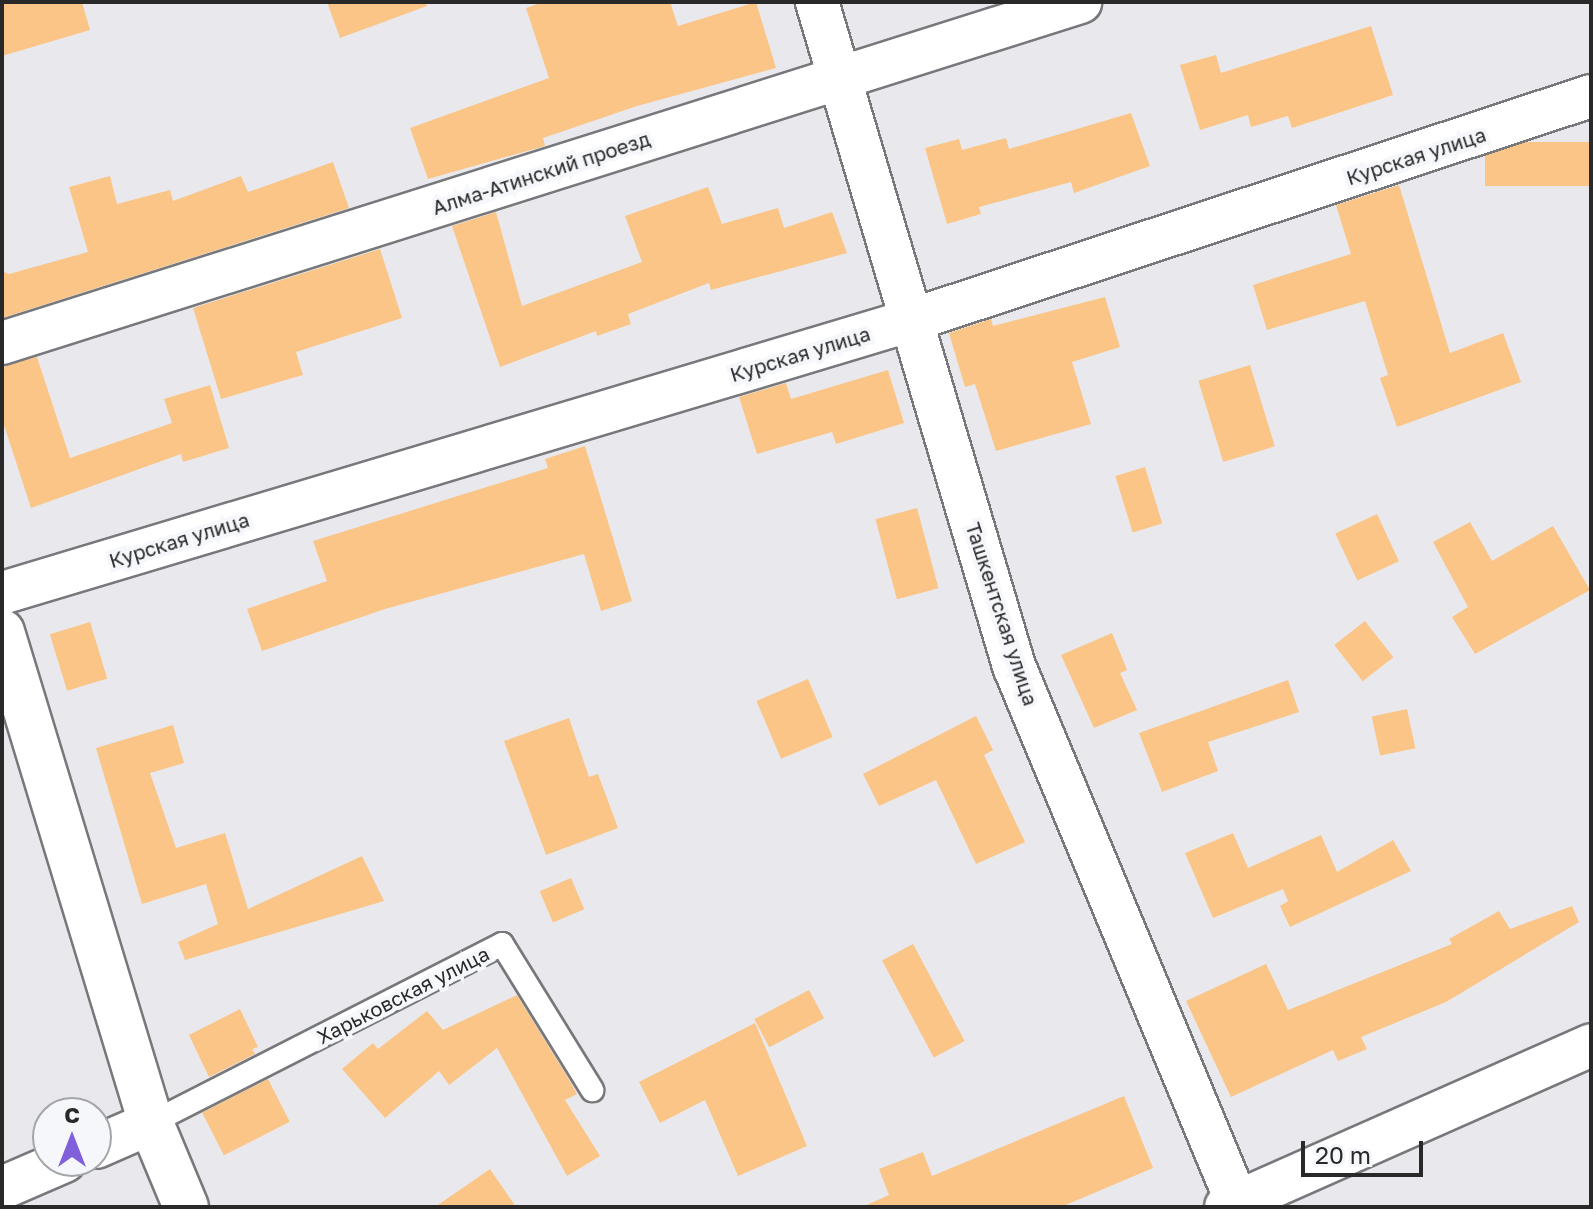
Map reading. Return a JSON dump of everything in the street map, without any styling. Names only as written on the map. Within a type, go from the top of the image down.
[{"type":"street","name":"Ташкентская улица","points":[[817,2],[1014,666],[1234,1205]]},
{"type":"street","name":"Алма-Атинский проезд","points":[[2,343],[1080,2]]},
{"type":"street","name":"Курская улица","points":[[2,593],[912,320],[1591,96]]},
{"type":"street","points":[[2,632],[151,1123],[186,1207]]},
{"type":"street","points":[[1234,1205],[1591,1045]]},
{"type":"street","name":"Харьковская улица","points":[[112,1140],[151,1123]]},
{"type":"street","points":[[2,1188],[32,1175]]},
{"type":"lane","name":"Харьковская улица","points":[[151,1123],[502,944],[592,1090]]},
{"type":"building","points":[[2,2],[82,2],[90,30],[2,56]]},
{"type":"building","points":[[327,2],[426,2],[427,6],[340,38]]},
{"type":"building","points":[[543,2],[670,2],[678,26],[756,2],[776,68],[637,106],[543,138],[545,146],[428,179],[410,128],[549,78],[526,8]]},
{"type":"building","points":[[1371,26],[1393,95],[1292,128],[1288,116],[1251,127],[1248,115],[1200,130],[1180,65],[1216,55],[1221,73]]},
{"type":"building","points":[[1131,113],[1150,166],[1074,193],[1071,182],[979,207],[981,214],[947,224],[925,148],[959,139],[962,150],[1006,138],[1009,149]]},
{"type":"building","points":[[1485,142],[1591,142],[1591,186],[1485,186]]},
{"type":"building","points":[[333,162],[349,208],[2,318],[2,271],[9,274],[88,252],[69,187],[110,176],[117,204],[170,190],[173,201],[241,176],[248,192]]},
{"type":"building","points":[[1399,185],[1450,353],[1503,333],[1521,382],[1397,427],[1380,378],[1388,375],[1365,301],[1267,330],[1253,285],[1351,254],[1336,205]]},
{"type":"building","points":[[708,187],[722,224],[778,208],[784,228],[832,212],[847,253],[711,290],[709,283],[628,314],[631,324],[597,336],[596,331],[500,367],[452,226],[496,212],[522,306],[642,262],[625,216]]},
{"type":"building","points":[[380,249],[402,318],[296,352],[303,375],[221,399],[193,308]]},
{"type":"building","points":[[1105,297],[1120,347],[1072,362],[1091,424],[996,451],[975,384],[965,387],[949,333],[991,319],[993,326]]},
{"type":"building","points":[[37,357],[70,458],[172,423],[164,399],[210,385],[229,448],[183,462],[181,454],[31,508],[2,419],[2,366]]},
{"type":"building","points":[[1250,365],[1275,446],[1223,462],[1198,381]]},
{"type":"building","points":[[888,370],[904,423],[836,444],[832,432],[757,454],[739,397],[786,383],[791,399]]},
{"type":"building","points":[[585,446],[632,601],[601,611],[584,554],[385,609],[262,651],[247,609],[327,581],[313,541],[548,468],[545,459]]},
{"type":"building","points":[[1145,467],[1162,523],[1133,532],[1115,476]]},
{"type":"building","points":[[917,508],[938,588],[897,599],[875,519]]},
{"type":"building","points":[[1377,514],[1399,561],[1357,581],[1335,533]]},
{"type":"building","points":[[1470,522],[1492,561],[1553,526],[1590,590],[1475,654],[1452,617],[1468,607],[1433,542]]},
{"type":"building","points":[[1365,621],[1393,657],[1363,681],[1334,645]]},
{"type":"building","points":[[90,622],[107,678],[67,691],[50,634]]},
{"type":"building","points":[[1112,633],[1127,670],[1120,673],[1137,710],[1094,728],[1061,655]]},
{"type":"building","points":[[808,679],[833,737],[781,759],[756,701]]},
{"type":"building","points":[[1288,680],[1299,712],[1208,742],[1218,771],[1162,792],[1139,733]]},
{"type":"building","points":[[1407,709],[1415,748],[1380,756],[1372,716]]},
{"type":"building","points":[[976,716],[993,750],[984,755],[1025,842],[976,864],[936,780],[879,806],[863,774]]},
{"type":"building","points":[[569,718],[589,777],[598,774],[618,828],[546,855],[504,741]]},
{"type":"building","points":[[173,725],[184,763],[150,773],[176,848],[225,833],[248,909],[362,856],[384,901],[185,960],[178,942],[218,924],[206,884],[142,904],[96,748]]},
{"type":"building","points":[[1233,833],[1248,868],[1321,835],[1337,872],[1393,840],[1411,871],[1290,927],[1280,906],[1288,901],[1283,889],[1213,918],[1185,853]]},
{"type":"building","points":[[571,878],[584,909],[553,923],[540,891]]},
{"type":"building","points":[[1572,906],[1579,922],[1446,1002],[1361,1037],[1367,1049],[1338,1061],[1333,1050],[1231,1097],[1186,1001],[1266,964],[1288,1010],[1452,944],[1449,939],[1499,911],[1510,929]]},
{"type":"building","points":[[913,944],[965,1041],[934,1058],[882,960]]},
{"type":"building","points":[[809,990],[824,1018],[769,1047],[754,1019]]},
{"type":"building","points":[[517,995],[577,1094],[565,1100],[600,1156],[567,1176],[497,1048],[449,1085],[439,1071],[385,1118],[342,1069],[373,1043],[378,1049],[427,1011],[443,1030]]},
{"type":"building","points":[[240,1009],[258,1047],[252,1049],[255,1054],[209,1077],[189,1035]]},
{"type":"building","points":[[755,1023],[807,1146],[738,1176],[705,1100],[660,1123],[639,1082]]},
{"type":"building","points":[[268,1079],[290,1122],[224,1155],[202,1113]]},
{"type":"building","points":[[1124,1096],[1153,1168],[1061,1207],[862,1207],[889,1195],[879,1169],[923,1152],[932,1176]]},
{"type":"building","points":[[490,1169],[516,1207],[435,1207]]}]
